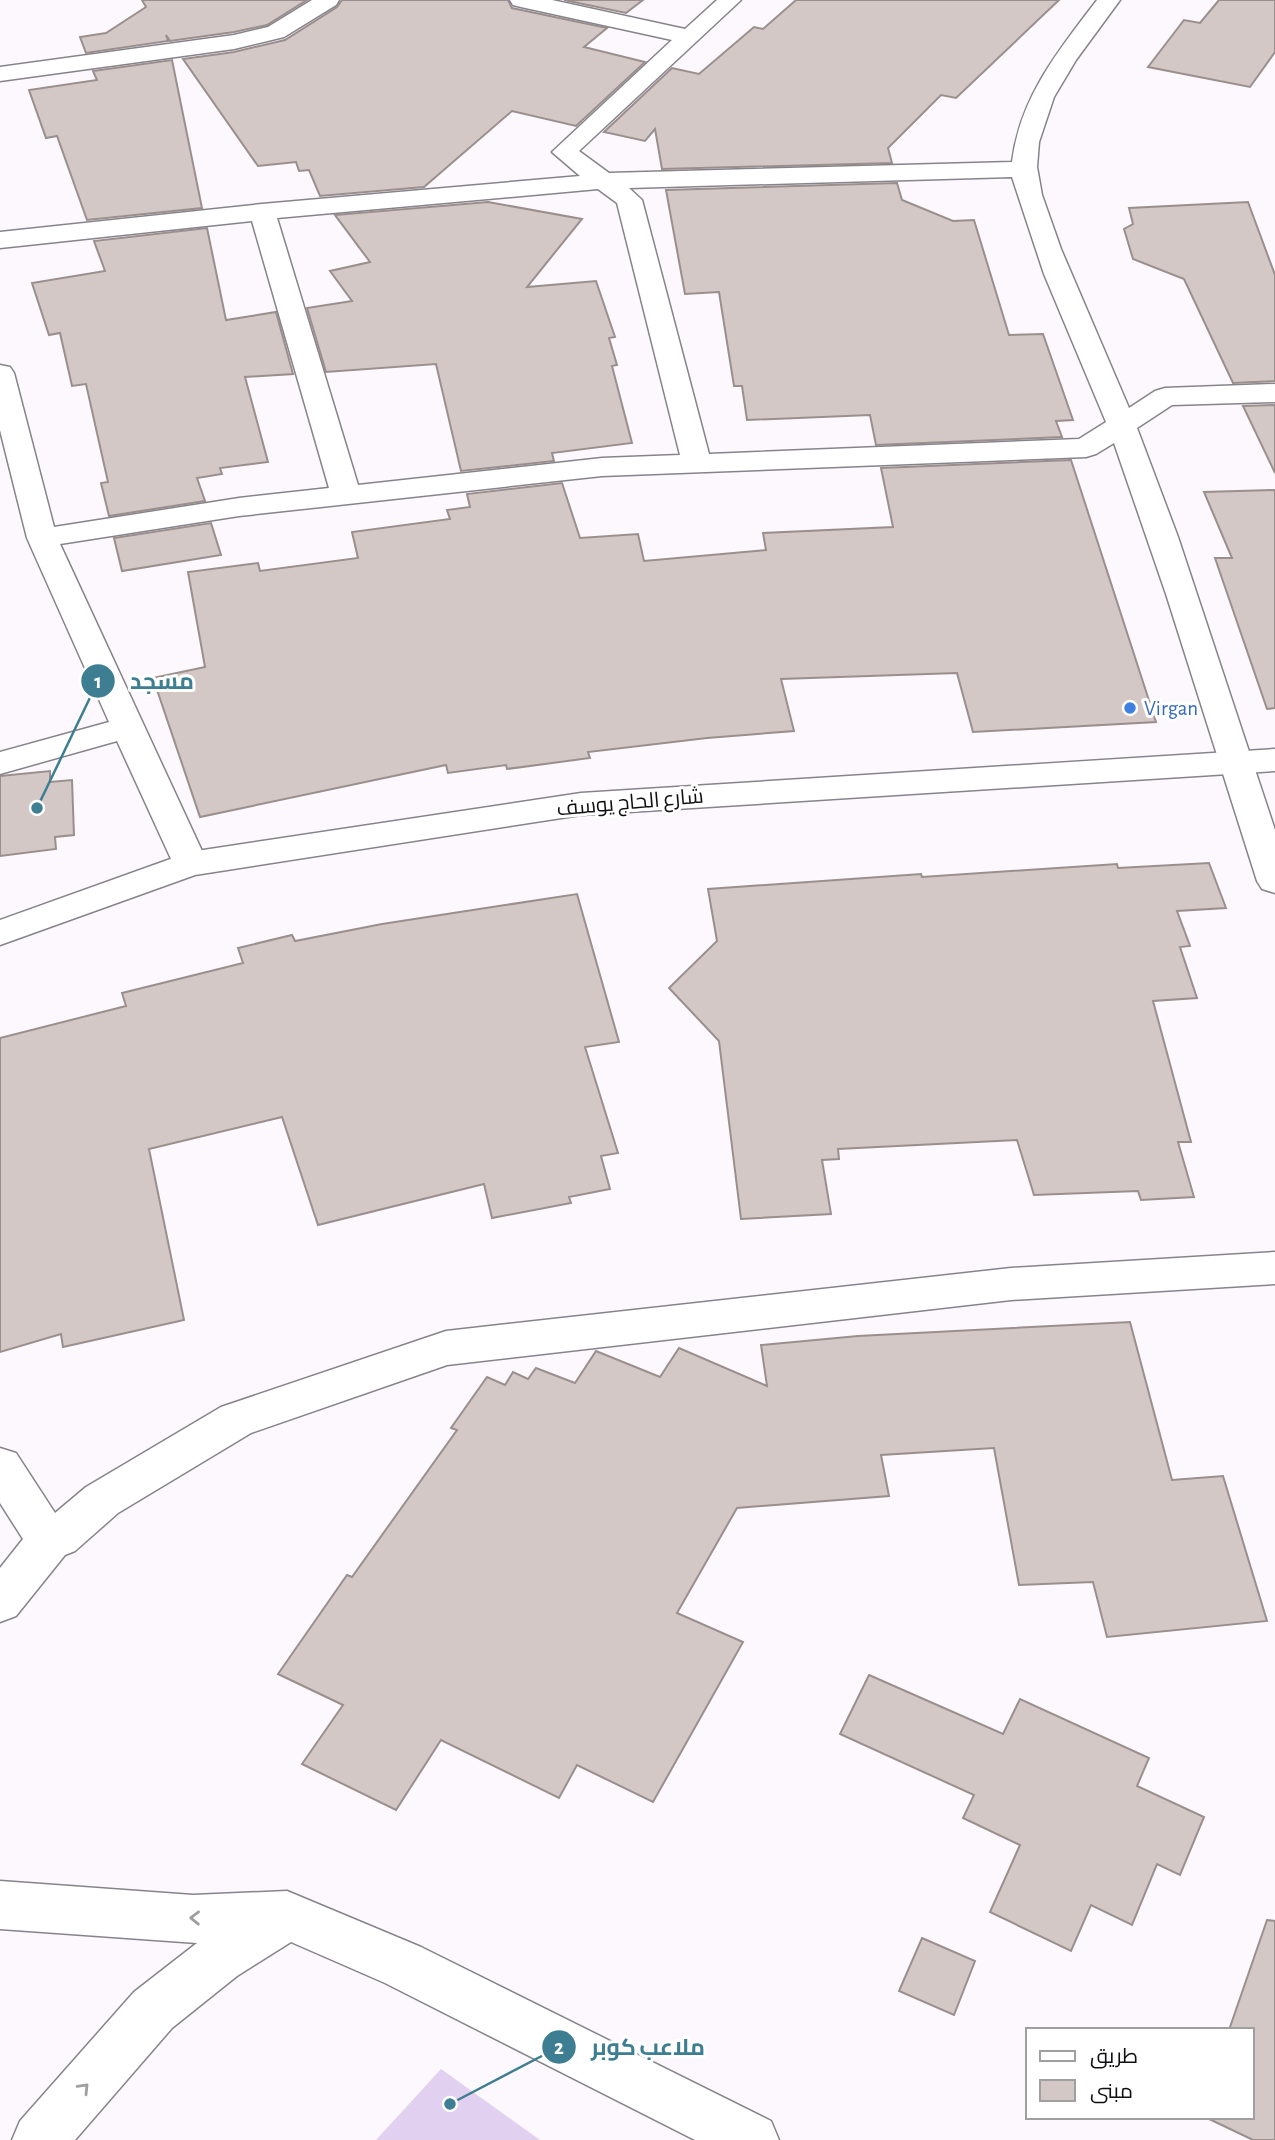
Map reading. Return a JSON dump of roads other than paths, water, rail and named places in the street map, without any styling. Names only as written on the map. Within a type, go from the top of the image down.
[{"type":"street","points":[[0,74],[255,37],[276,32],[328,0]]},
{"type":"street","points":[[521,0],[690,37]]},
{"type":"street","points":[[696,462],[629,200],[565,152],[730,0]]},
{"type":"street","points":[[1109,0],[1044,87],[1029,133],[1024,169],[1031,201],[1052,265],[1121,425],[1275,881]]},
{"type":"street","points":[[0,240],[262,212],[607,181],[1024,169]]},
{"type":"street","points":[[262,212],[346,495]]},
{"type":"street","points":[[0,373],[42,538],[190,864]]},
{"type":"street","points":[[42,538],[239,506],[602,467],[1086,448],[1165,397],[1275,393]]},
{"type":"street","points":[[0,504],[31,498]]},
{"type":"street","points":[[0,763],[128,727]]},
{"type":"street","name":"شارع الحاج يوسف","points":[[0,933],[190,864],[581,804],[1236,761],[1275,761]]},
{"type":"street","points":[[0,1602],[49,1541],[59,1537],[102,1500],[236,1420],[446,1348],[1011,1284],[1275,1268]]},
{"type":"street","points":[[0,1466],[49,1541]]},
{"type":"street","points":[[0,1905],[193,1919],[287,1915],[402,1965],[752,2140]]},
{"type":"street","points":[[40,2140],[153,2010],[219,1958],[287,1915]]},
{"type":"place","name":"Virgan","points":[[1130,708]]},
{"type":"place","name":"مسجد","points":[[37,808]]},
{"type":"place","name":"ملاعب كوبر","points":[[450,2104]]}]
